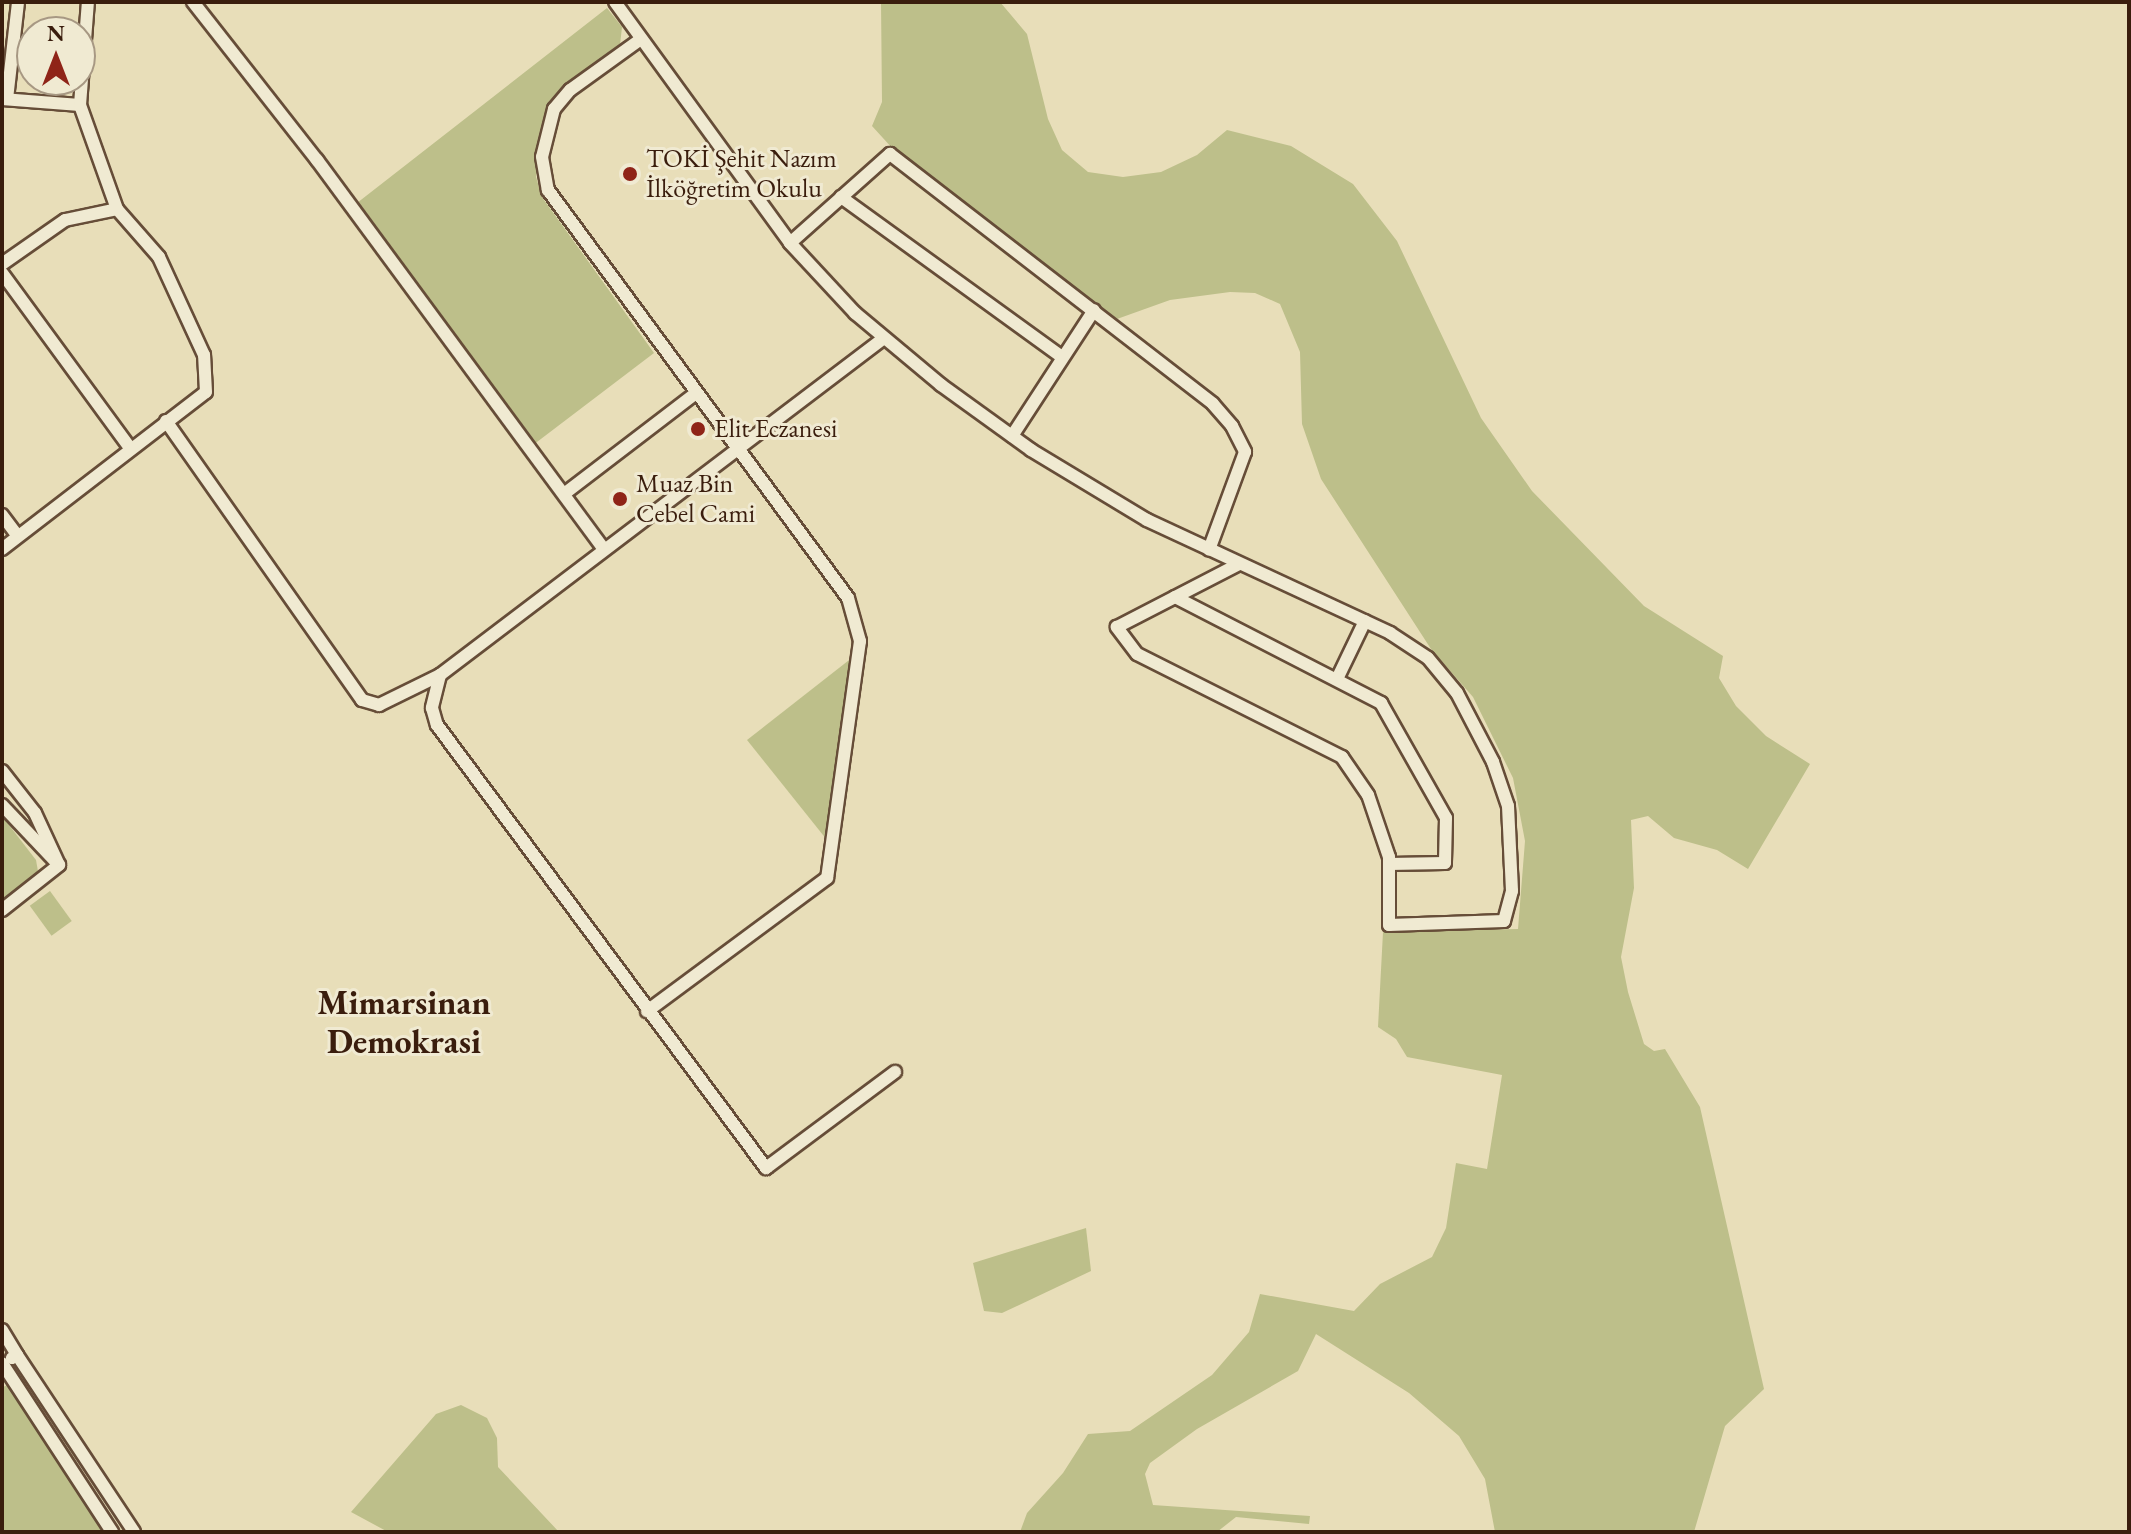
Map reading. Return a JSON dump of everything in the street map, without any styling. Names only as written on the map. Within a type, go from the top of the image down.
[{"type":"street","points":[[18,2],[5,99],[80,105]]},
{"type":"street","points":[[2,549],[206,392],[209,373],[159,257],[117,209],[80,105],[88,2]]},
{"type":"street","points":[[193,2],[317,160],[604,549]]},
{"type":"street","points":[[615,2],[790,243],[884,338],[1012,436],[1147,520],[1365,621],[1428,658],[1457,693],[1493,762],[1508,806],[1513,853],[1504,921],[1389,925],[1389,864],[1368,795],[1342,757],[1137,654],[1117,627],[1239,564]]},
{"type":"street","points":[[641,39],[570,90],[554,109],[542,157],[548,190],[695,394],[848,598],[857,619],[860,641],[837,827],[827,878],[647,1011]]},
{"type":"street","points":[[790,243],[890,154],[1213,404],[1245,452],[1209,550]]},
{"type":"street","points":[[841,197],[1062,357]]},
{"type":"street","points":[[2,264],[65,220],[117,209]]},
{"type":"street","points":[[2,273],[130,448]]},
{"type":"street","points":[[1012,436],[1094,310]]},
{"type":"street","points":[[166,421],[362,700],[379,705],[440,675],[884,338]]},
{"type":"street","points":[[564,494],[695,394]]},
{"type":"street","points":[[2,515],[18,536]]},
{"type":"street","points":[[1175,597],[1338,677],[1381,703],[1446,818],[1445,863],[1389,864]]},
{"type":"street","points":[[1338,677],[1365,621]]},
{"type":"street","points":[[440,675],[432,708],[437,725],[766,1168],[895,1072]]},
{"type":"street","points":[[2,771],[35,813],[59,865]]},
{"type":"street","points":[[2,805],[59,865]]},
{"type":"street","points":[[2,910],[59,865]]},
{"type":"street","points":[[2,1330],[134,1532]]},
{"type":"street","points":[[17,1355],[2,1363],[112,1532]]},
{"type":"green space","points":[[881,2],[1000,2],[1027,34],[1048,119],[1062,150],[1088,172],[1123,177],[1161,172],[1197,155],[1227,130],[1291,146],[1353,184],[1397,241],[1481,418],[1532,491],[1644,606],[1723,656],[1719,678],[1736,706],[1766,736],[1810,764],[1748,869],[1717,850],[1674,838],[1648,816],[1631,820],[1634,888],[1621,957],[1628,992],[1644,1044],[1654,1051],[1665,1049],[1700,1107],[1764,1389],[1725,1426],[1694,1532],[1495,1532],[1485,1479],[1459,1436],[1409,1393],[1316,1334],[1298,1371],[1197,1429],[1150,1463],[1145,1474],[1153,1505],[1310,1516],[1309,1524],[1236,1517],[1217,1532],[1020,1532],[1027,1513],[1063,1473],[1088,1434],[1130,1431],[1212,1375],[1249,1332],[1260,1294],[1354,1311],[1380,1284],[1432,1257],[1446,1228],[1456,1163],[1487,1169],[1502,1075],[1407,1057],[1396,1039],[1378,1027],[1383,932],[1518,929],[1525,841],[1513,778],[1473,697],[1431,649],[1321,479],[1302,424],[1300,352],[1280,304],[1255,293],[1230,292],[1170,300],[1117,319],[893,149],[872,126],[882,102]]},
{"type":"green space","points":[[607,8],[622,27],[620,45],[559,93],[540,135],[536,177],[542,197],[654,353],[533,445],[357,203]]},
{"type":"green space","points":[[853,657],[827,840],[747,740]]},
{"type":"green space","points":[[2,816],[36,860],[39,877],[2,914]]},
{"type":"green space","points":[[50,891],[72,921],[52,936],[30,906]]},
{"type":"green space","points":[[1086,1228],[1091,1271],[1002,1313],[984,1311],[973,1263]]},
{"type":"green space","points":[[13,1381],[109,1532],[2,1532],[2,1388]]},
{"type":"green space","points":[[461,1405],[487,1418],[497,1438],[498,1467],[559,1532],[388,1532],[351,1512],[436,1414]]},
{"type":"place","name":"TOKİ Şehit Nazım İlköğretim Okulu","points":[[630,174]]},
{"type":"place","name":"Elit Eczanesi","points":[[698,429]]},
{"type":"place","name":"Muaz Bin Cebel Cami","points":[[620,499]]},
{"type":"district","name":"Mimarsinan Demokrasi","points":[[404,1022]]}]
